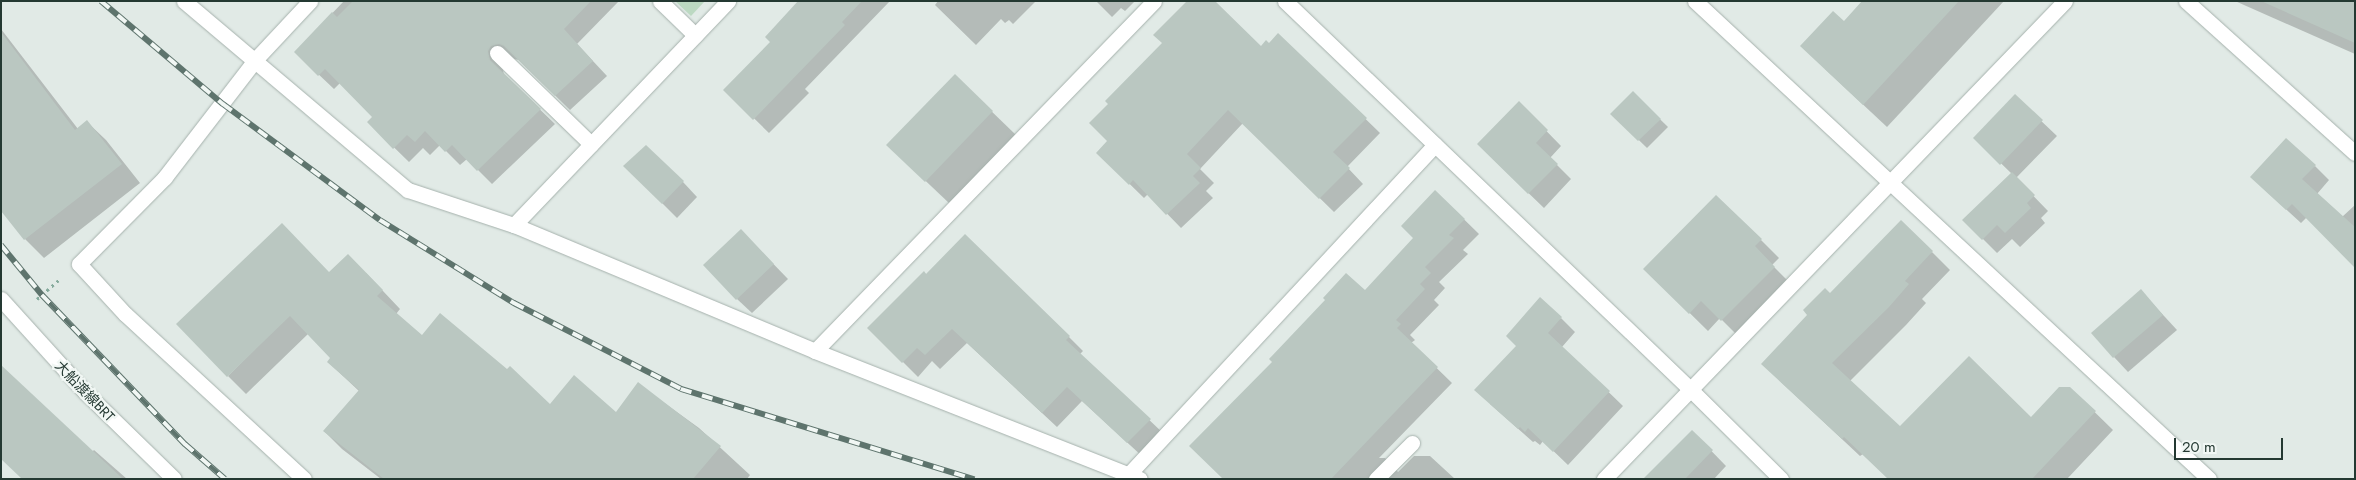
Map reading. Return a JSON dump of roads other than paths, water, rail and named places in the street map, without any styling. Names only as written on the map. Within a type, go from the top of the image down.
[{"type":"street","points":[[184,1],[408,190],[514,225],[815,351],[1134,477],[1435,145]]},
{"type":"street","points":[[304,479],[125,314],[79,264],[165,177],[255,60],[310,1]]},
{"type":"street","points":[[660,1],[695,35]]},
{"type":"street","points":[[514,225],[728,1]]},
{"type":"street","points":[[815,351],[1154,1]]},
{"type":"street","points":[[1285,1],[1690,389],[1781,479]]},
{"type":"street","points":[[1695,1],[2209,479]]},
{"type":"street","points":[[1604,479],[2065,1]]},
{"type":"street","points":[[2186,1],[2355,153]]},
{"type":"street","points":[[497,53],[591,144]]},
{"type":"street","name":"大船渡線BRT","points":[[1,299],[85,392],[174,479]]},
{"type":"street","points":[[1376,479],[1412,443]]},
{"type":"railway","points":[[101,1],[223,104],[380,220],[514,303],[681,389],[974,479]]},
{"type":"railway","points":[[1,245],[42,295],[185,444],[225,479]]}]
